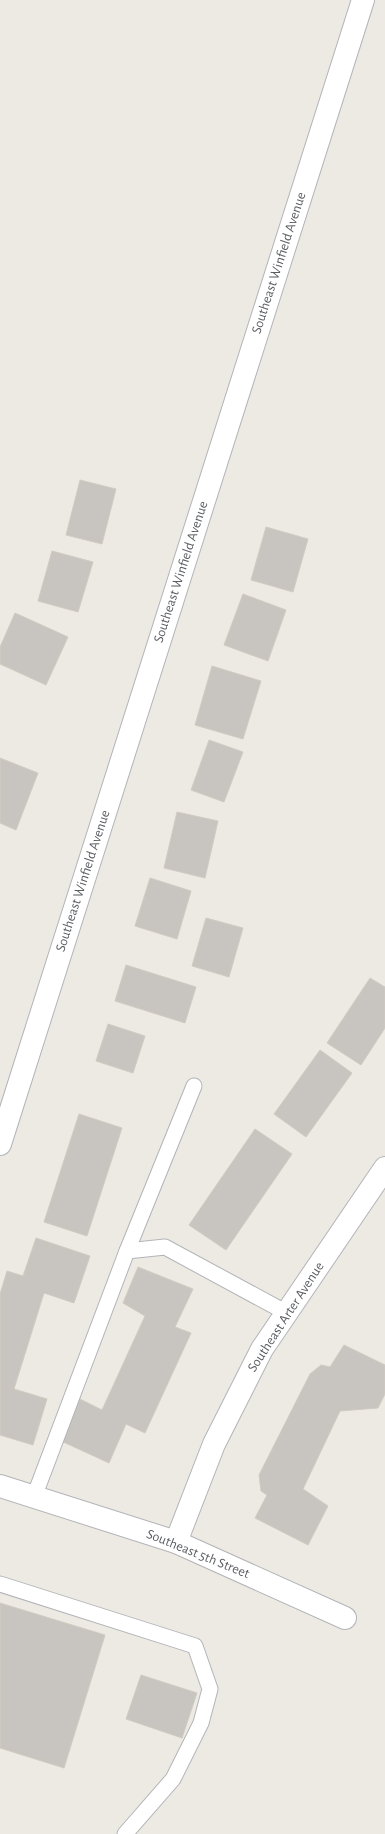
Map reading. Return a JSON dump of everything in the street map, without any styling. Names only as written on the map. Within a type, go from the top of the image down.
[{"type":"street","name":"Southeast Winfield Avenue","points":[[0,1144],[363,0]]},
{"type":"street","name":"Southeast Arter Avenue","points":[[176,1542],[202,1471],[237,1396],[262,1349],[385,1168]]},
{"type":"street","name":"Southeast 5th Street","points":[[0,1486],[176,1542],[345,1618]]},
{"type":"lane","points":[[34,1497],[127,1251],[194,1086]]},
{"type":"lane","points":[[127,1251],[165,1247],[287,1313]]},
{"type":"lane","points":[[0,1584],[195,1646],[210,1689],[201,1723],[173,1779],[125,1834]]},
{"type":"building","points":[[80,480],[116,489],[102,544],[66,535]]},
{"type":"building","points":[[266,527],[308,539],[293,592],[251,580]]},
{"type":"building","points":[[52,551],[93,562],[78,612],[38,601]]},
{"type":"building","points":[[243,594],[286,610],[268,661],[224,645]]},
{"type":"building","points":[[15,613],[68,637],[46,685],[0,664],[0,647]]},
{"type":"building","points":[[212,666],[261,681],[243,739],[195,725]]},
{"type":"building","points":[[209,740],[243,752],[224,802],[191,790]]},
{"type":"building","points":[[0,758],[38,773],[16,830],[0,823]]},
{"type":"building","points":[[177,812],[218,821],[205,878],[164,868]]},
{"type":"building","points":[[150,878],[191,891],[177,939],[135,926]]},
{"type":"building","points":[[206,918],[243,928],[229,977],[192,966]]},
{"type":"building","points":[[126,965],[196,987],[185,1023],[115,1001]]},
{"type":"building","points":[[370,978],[385,987],[385,1028],[361,1065],[327,1043]]},
{"type":"building","points":[[108,1024],[145,1036],[133,1073],[96,1061]]},
{"type":"building","points":[[320,1050],[352,1073],[306,1137],[274,1114]]},
{"type":"building","points":[[79,1114],[122,1128],[87,1236],[44,1222]]},
{"type":"building","points":[[255,1129],[292,1154],[226,1250],[189,1225]]},
{"type":"building","points":[[36,1238],[90,1256],[74,1303],[44,1293],[14,1389],[47,1399],[33,1445],[0,1435],[0,1294],[7,1271],[23,1276]]},
{"type":"building","points":[[138,1267],[193,1289],[175,1327],[191,1333],[145,1433],[126,1424],[109,1463],[59,1440],[78,1398],[102,1410],[145,1316],[123,1303]]},
{"type":"building","points":[[344,1345],[385,1365],[385,1394],[378,1408],[340,1411],[303,1489],[328,1506],[308,1545],[255,1518],[267,1495],[261,1491],[259,1475],[310,1374],[321,1365],[330,1367]]},
{"type":"building","points":[[0,1603],[105,1635],[64,1768],[0,1748]]},
{"type":"building","points":[[141,1675],[197,1693],[182,1738],[126,1719]]}]
